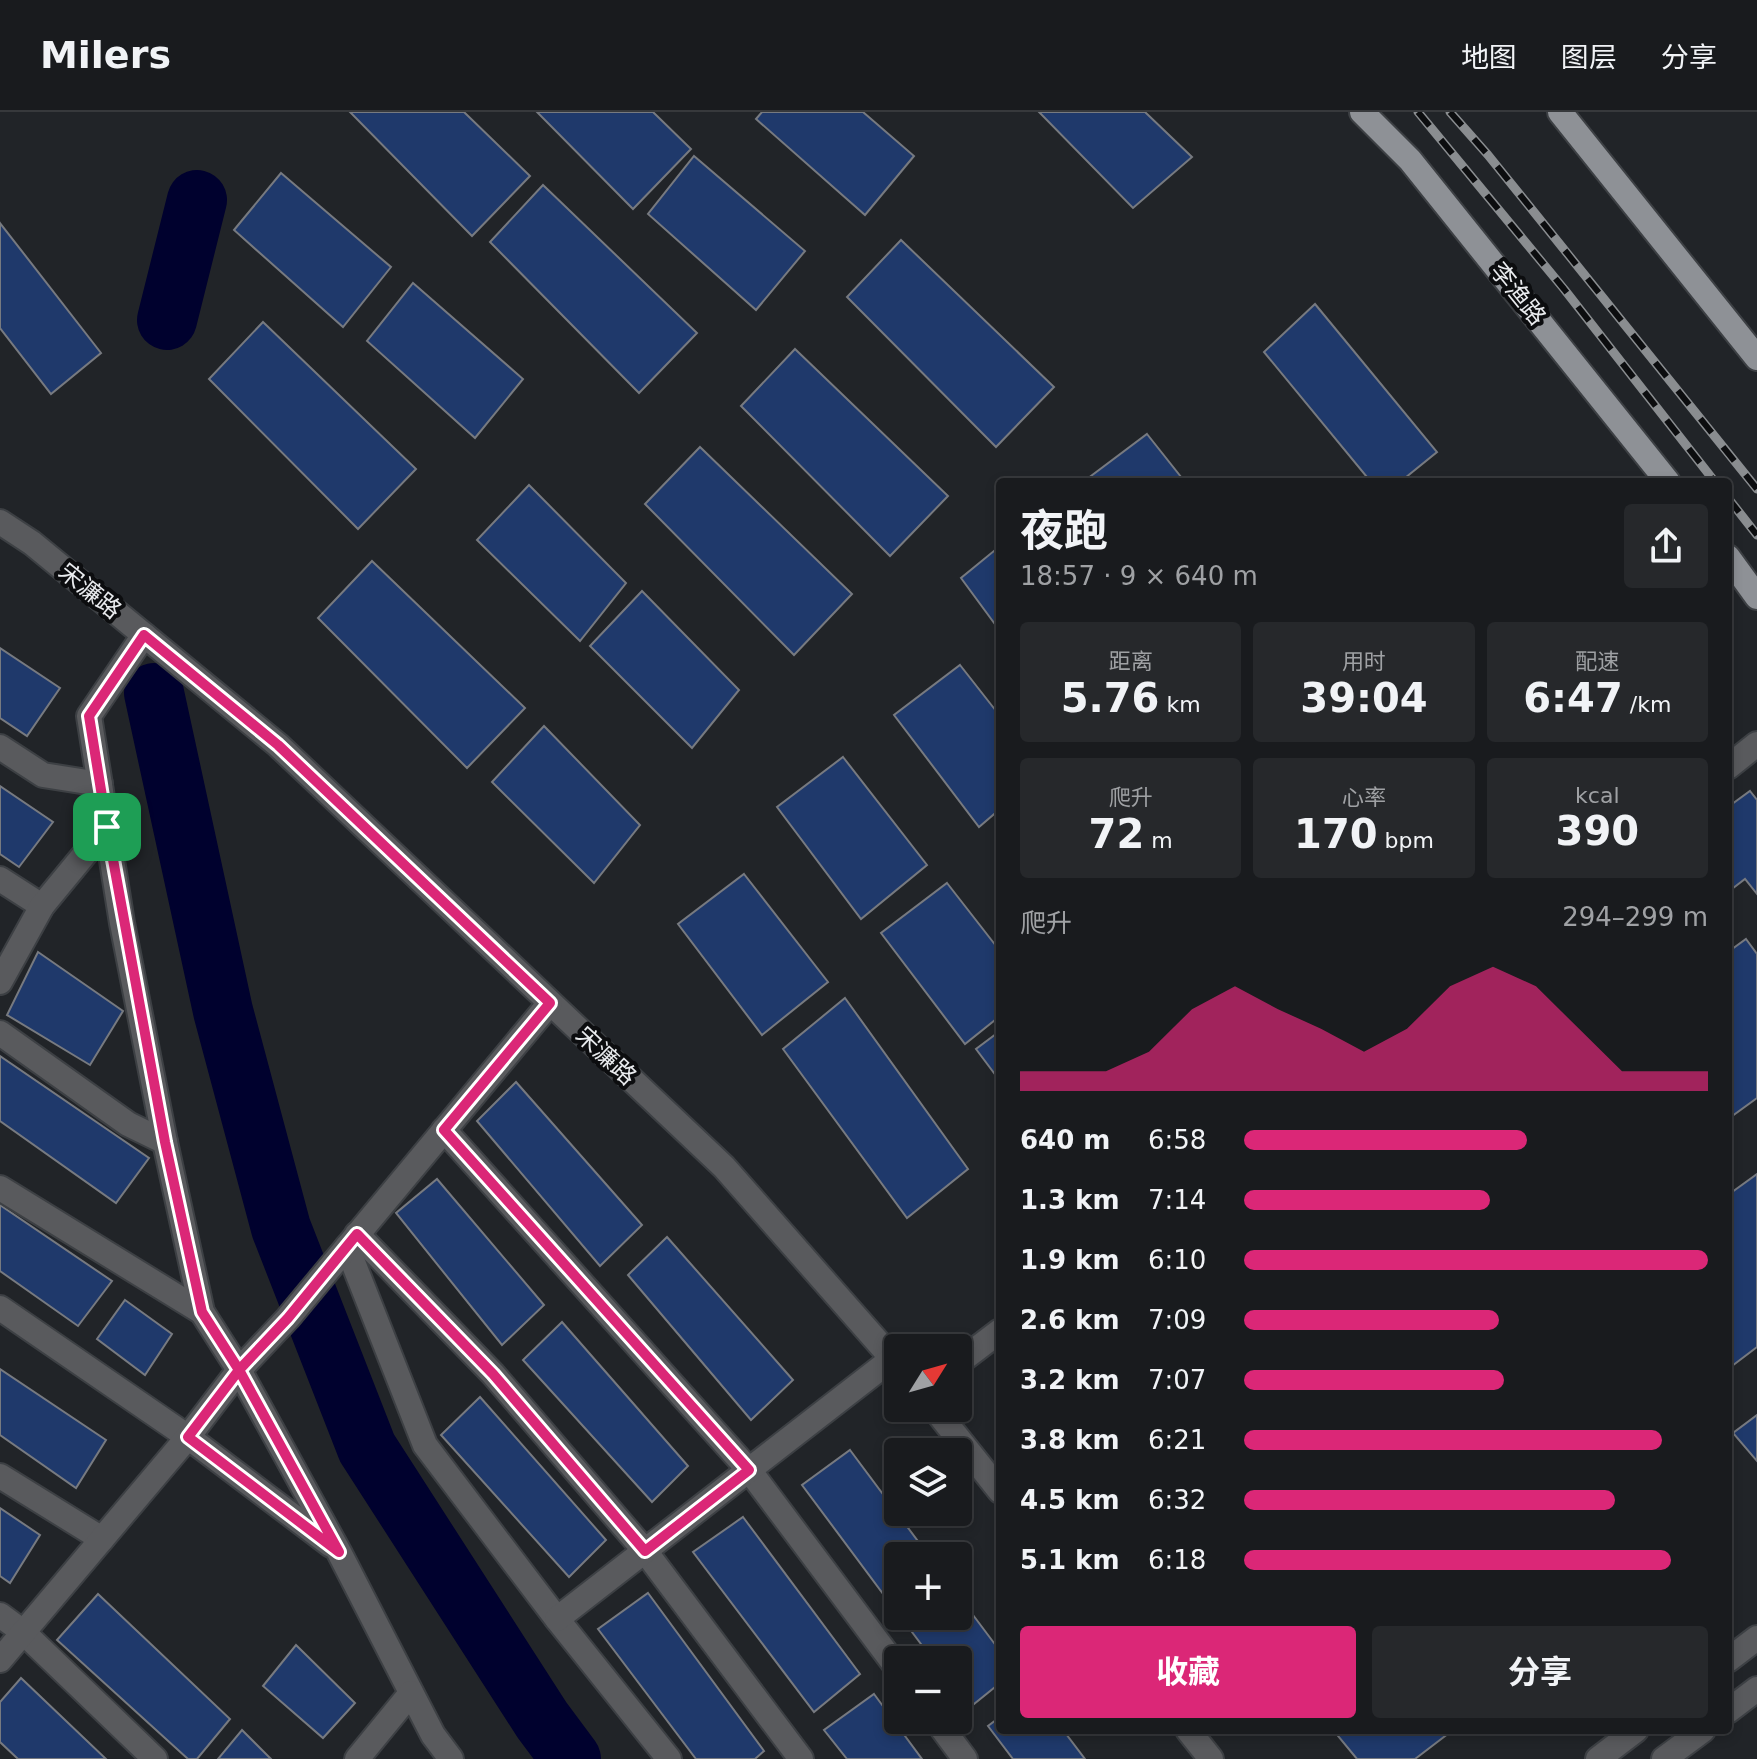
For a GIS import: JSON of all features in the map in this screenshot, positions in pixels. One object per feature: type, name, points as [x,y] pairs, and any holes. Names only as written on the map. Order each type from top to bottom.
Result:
[{"type":"main road","name":"李渔路","points":[[1362,112],[1410,160],[1665,478]]},
{"type":"main road","points":[[1560,112],[1757,358]]},
{"type":"main road","points":[[1732,563],[1757,597]]},
{"type":"street","name":"宋濂路","points":[[0,522],[32,543],[278,745],[724,1167],[884,1349]]},
{"type":"street","points":[[144,635],[89,716],[165,1142],[202,1312],[239,1370],[339,1552],[433,1735],[451,1759]]},
{"type":"street","points":[[1732,764],[1757,744]]},
{"type":"street","points":[[0,747],[43,775],[100,784]]},
{"type":"street","points":[[0,982],[42,906],[107,827]]},
{"type":"street","points":[[0,879],[42,906]]},
{"type":"street","points":[[0,1660],[188,1437],[239,1370],[288,1318],[550,1003]]},
{"type":"street","points":[[0,1033],[128,1124],[165,1142]]},
{"type":"street","points":[[444,1130],[749,1470],[884,1650]]},
{"type":"street","points":[[0,1188],[202,1312]]},
{"type":"street","points":[[352,1241],[493,1374],[645,1551],[801,1759]]},
{"type":"street","points":[[352,1241],[425,1445],[557,1619],[669,1759]]},
{"type":"street","points":[[0,1308],[188,1437],[339,1552]]},
{"type":"street","points":[[972,1352],[996,1334]]},
{"type":"street","points":[[557,1619],[884,1370]]},
{"type":"street","points":[[945,1422],[996,1486]]},
{"type":"street","points":[[0,1476],[102,1539]]},
{"type":"street","points":[[0,1615],[23,1632],[155,1759]]},
{"type":"street","points":[[1732,1657],[1757,1638]]},
{"type":"street","points":[[1732,1708],[1757,1689]]},
{"type":"street","points":[[357,1759],[411,1693]]},
{"type":"street","points":[[946,1734],[965,1759]]},
{"type":"street","points":[[1191,1734],[1211,1759]]},
{"type":"street","points":[[1598,1759],[1631,1734]]},
{"type":"street","points":[[1664,1759],[1698,1734]]},
{"type":"building","points":[[350,112],[464,112],[530,176],[472,236]]},
{"type":"building","points":[[537,112],[653,112],[691,149],[633,209]]},
{"type":"building","points":[[762,112],[863,112],[914,156],[865,215],[756,119]]},
{"type":"building","points":[[1039,112],[1145,112],[1192,157],[1133,208]]},
{"type":"building","points":[[694,156],[805,251],[756,310],[648,214]]},
{"type":"building","points":[[281,173],[391,267],[343,327],[234,230]]},
{"type":"building","points":[[543,185],[697,333],[639,393],[490,242]]},
{"type":"building","points":[[0,223],[101,353],[51,394],[0,328]]},
{"type":"building","points":[[901,240],[1054,387],[996,447],[847,297]]},
{"type":"building","points":[[413,283],[523,379],[475,438],[367,341]]},
{"type":"building","points":[[1315,304],[1437,452],[1405,478],[1368,478],[1264,352]]},
{"type":"building","points":[[263,322],[416,469],[358,529],[209,379]]},
{"type":"building","points":[[795,349],[948,496],[890,556],[741,406]]},
{"type":"building","points":[[1147,434],[1182,478],[1088,478]]},
{"type":"building","points":[[700,447],[852,594],[794,655],[645,504]]},
{"type":"building","points":[[529,485],[626,583],[580,641],[477,540]]},
{"type":"building","points":[[996,549],[996,626],[961,578]]},
{"type":"building","points":[[372,561],[525,708],[467,768],[318,618]]},
{"type":"building","points":[[642,591],[739,690],[692,748],[590,646]]},
{"type":"building","points":[[0,648],[60,688],[27,736],[0,718]]},
{"type":"building","points":[[960,665],[996,711],[996,812],[979,827],[894,715]]},
{"type":"building","points":[[544,726],[640,825],[594,883],[492,782]]},
{"type":"building","points":[[843,757],[927,865],[861,919],[777,807]]},
{"type":"building","points":[[0,786],[53,822],[19,867],[0,854]]},
{"type":"building","points":[[1750,791],[1757,800],[1757,894],[1745,879],[1732,889],[1732,804]]},
{"type":"building","points":[[744,874],[828,982],[762,1035],[678,924]]},
{"type":"building","points":[[947,883],[996,946],[996,1019],[965,1044],[881,933]]},
{"type":"building","points":[[1746,939],[1757,954],[1757,1098],[1732,1116],[1732,949]]},
{"type":"building","points":[[38,952],[123,1011],[90,1065],[7,1015]]},
{"type":"building","points":[[845,998],[968,1169],[907,1218],[783,1049]]},
{"type":"building","points":[[996,1034],[996,1076],[976,1049]]},
{"type":"building","points":[[0,1056],[149,1158],[116,1203],[0,1121]]},
{"type":"building","points":[[516,1082],[642,1225],[600,1266],[477,1121]]},
{"type":"building","points":[[1757,1174],[1757,1347],[1732,1366],[1732,1192]]},
{"type":"building","points":[[437,1179],[544,1305],[502,1345],[396,1213]]},
{"type":"building","points":[[0,1205],[112,1281],[78,1326],[0,1271]]},
{"type":"building","points":[[667,1237],[793,1380],[751,1420],[628,1275]]},
{"type":"building","points":[[125,1300],[172,1334],[145,1375],[97,1339]]},
{"type":"building","points":[[562,1322],[688,1466],[652,1502],[523,1360]]},
{"type":"building","points":[[0,1369],[106,1440],[76,1488],[0,1435]]},
{"type":"building","points":[[480,1397],[606,1540],[569,1577],[441,1435]]},
{"type":"building","points":[[1757,1415],[1757,1461],[1733,1433]]},
{"type":"building","points":[[850,1450],[884,1496],[884,1526],[907,1526],[919,1542],[884,1542],[884,1595],[802,1485]]},
{"type":"building","points":[[0,1508],[40,1535],[10,1583],[0,1576]]},
{"type":"building","points":[[743,1517],[860,1674],[814,1712],[693,1552]]},
{"type":"building","points":[[648,1593],[764,1751],[755,1759],[696,1759],[598,1629]]},
{"type":"building","points":[[98,1594],[230,1719],[197,1759],[188,1759],[57,1640]]},
{"type":"building","points":[[972,1614],[996,1646],[996,1686],[972,1706],[972,1646],[922,1646],[910,1630],[972,1630]]},
{"type":"building","points":[[296,1645],[355,1703],[323,1738],[263,1686]]},
{"type":"building","points":[[21,1678],[106,1759],[18,1759],[0,1742],[0,1702]]},
{"type":"building","points":[[874,1694],[884,1708],[884,1734],[904,1734],[922,1759],[847,1759],[824,1730]]},
{"type":"building","points":[[996,1720],[996,1734],[1066,1734],[1085,1759],[1013,1759],[988,1726]]},
{"type":"building","points":[[242,1730],[271,1759],[218,1759]]},
{"type":"building","points":[[1448,1734],[1415,1759],[1357,1759],[1338,1736]]},
{"type":"waterway","points":[[167,320],[197,200]]},
{"type":"waterway","points":[[154,693],[223,1011],[281,1228],[367,1448],[542,1720],[571,1759]]},
{"type":"railway","points":[[1418,112],[1564,289],[1712,478]]},
{"type":"railway","points":[[1450,112],[1757,489]]},
{"type":"railway","points":[[1732,503],[1757,535]]},
{"type":"route","points":[[107,827],[89,716],[144,635],[278,745],[550,1003],[444,1130],[749,1470],[645,1551],[493,1374],[357,1234],[288,1318],[239,1370],[188,1437],[339,1552],[239,1370],[202,1312],[122,923],[107,827]]}]
